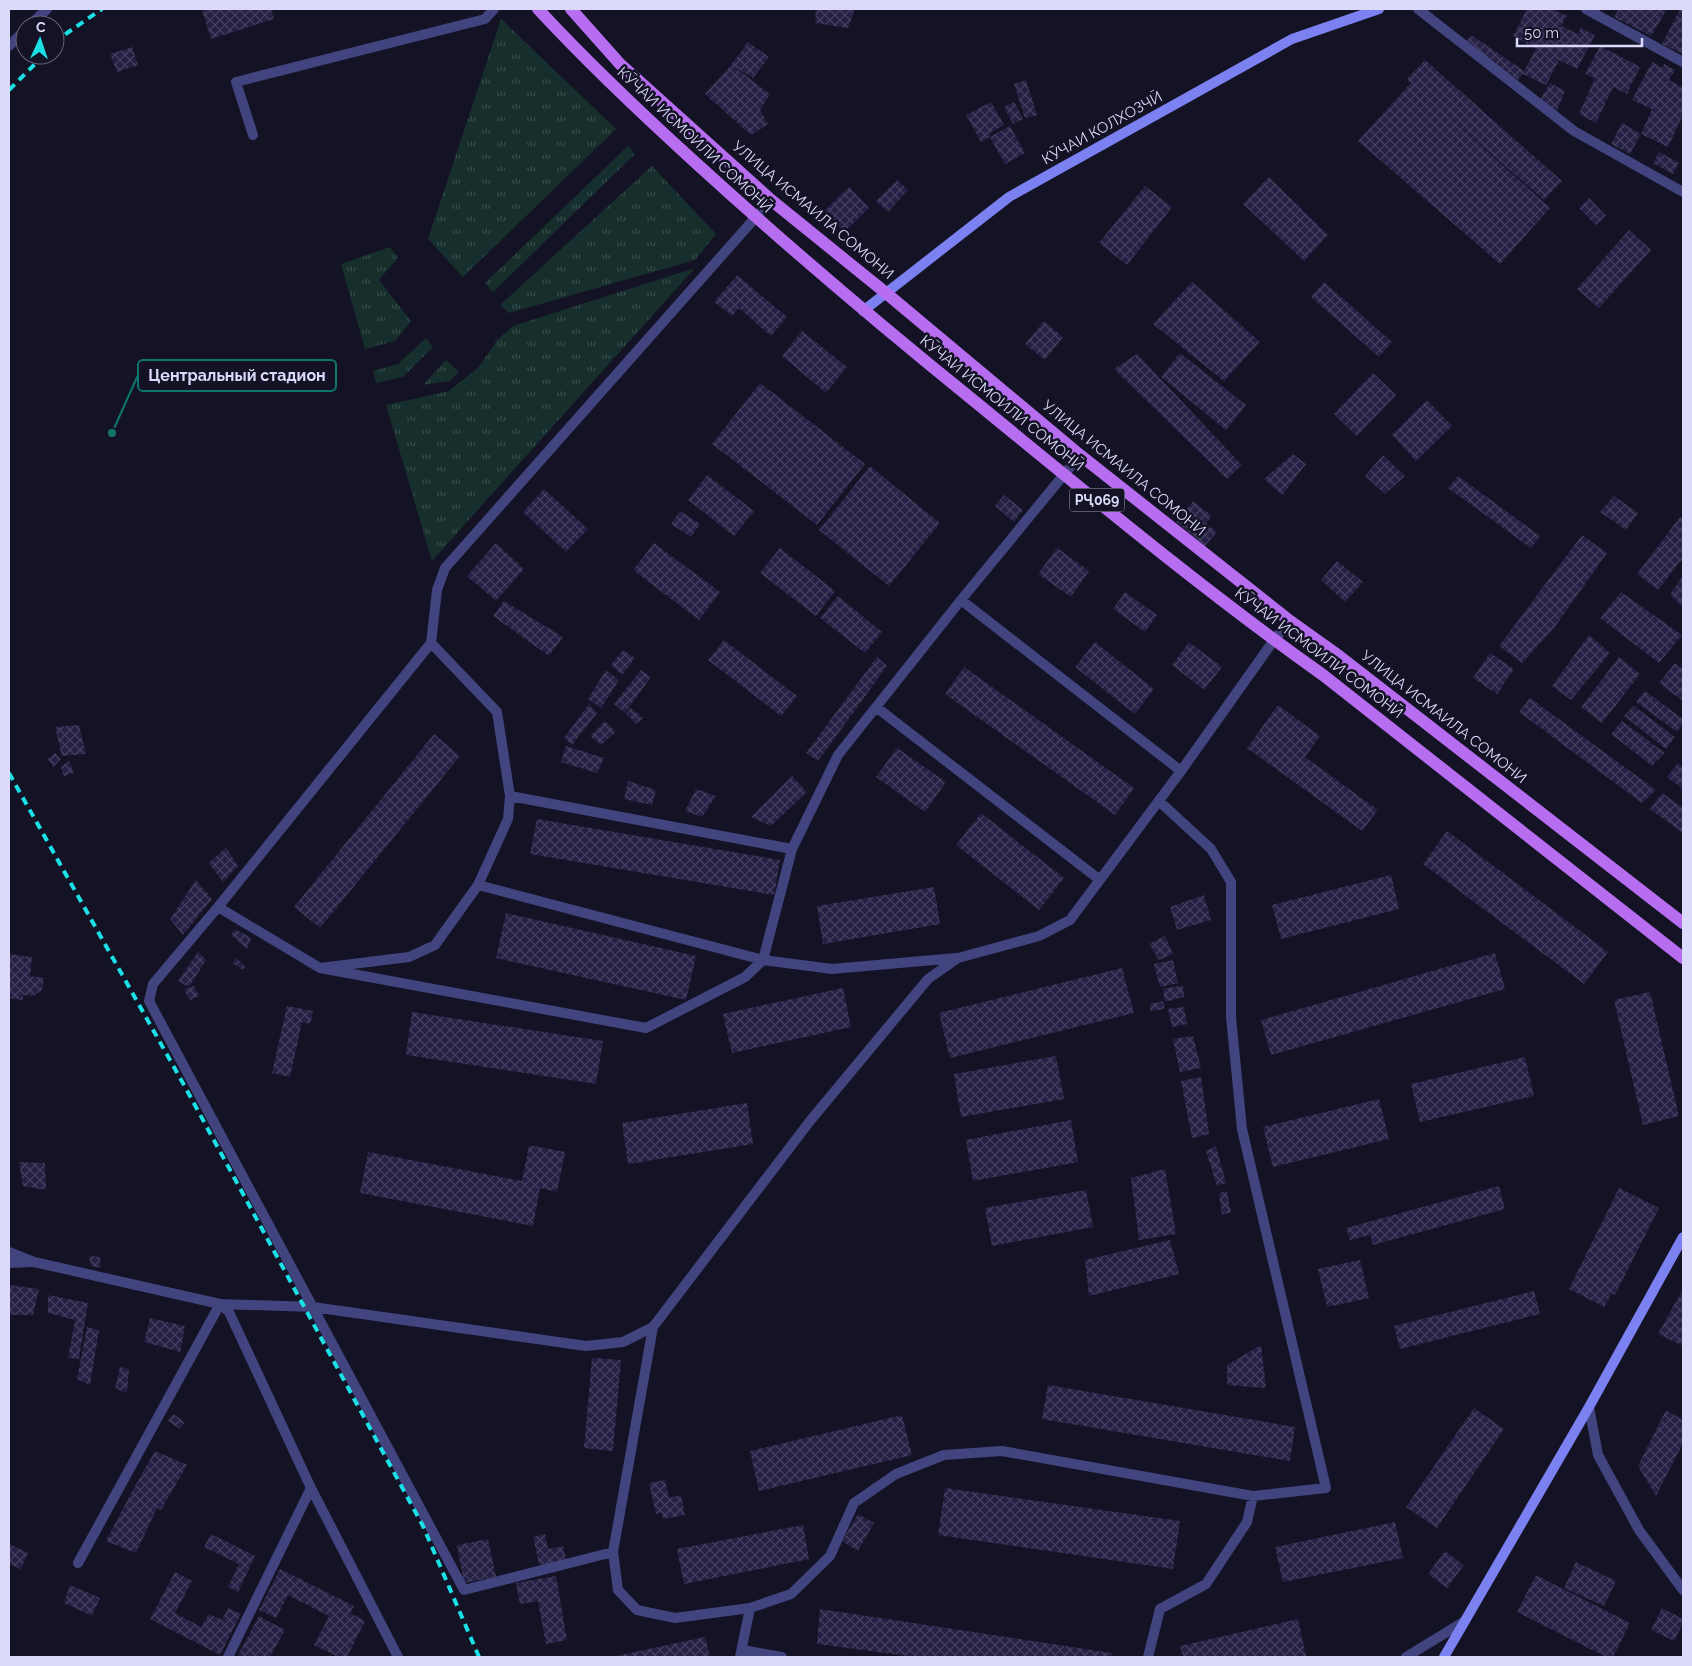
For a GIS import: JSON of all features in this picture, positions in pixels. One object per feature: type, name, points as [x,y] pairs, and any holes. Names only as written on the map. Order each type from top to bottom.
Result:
[{"type":"main road","name":"КӮЧАИ ИСМОИЛИ СОМОНӢ","points":[[538,9],[625,98],[756,218],[862,311],[1063,474],[1683,958]]},
{"type":"main road","name":"УЛИЦА ИСМАИЛА СОМОНИ","points":[[571,9],[620,64],[771,200],[1080,455],[1290,621],[1339,656],[1683,923]]},
{"type":"main road","name":"КӮЧАИ КОЛХОЗЧӢ","points":[[862,311],[1009,197],[1292,39],[1378,9]]},
{"type":"main road","points":[[1444,1657],[1589,1407],[1683,1237]]},
{"type":"street","points":[[253,135],[236,82],[485,18],[494,9]]},
{"type":"street","points":[[1418,9],[1574,131],[1683,192]]},
{"type":"street","points":[[1586,9],[1683,62]]},
{"type":"street","points":[[613,1552],[464,1590],[149,1001],[153,984],[218,908],[431,643],[437,590],[446,568],[771,200]]},
{"type":"street","points":[[218,908],[320,968],[646,1028],[744,978],[763,960],[792,849],[838,755],[961,600],[1080,455]]},
{"type":"street","points":[[961,600],[1181,771]]},
{"type":"street","points":[[478,884],[763,960],[832,970],[958,958],[1039,936],[1070,920],[1181,771],[1274,640],[1290,621]]},
{"type":"street","points":[[320,968],[409,957],[435,945],[478,884],[508,819],[510,796],[497,712],[431,643]]},
{"type":"street","points":[[876,707],[1100,880]]},
{"type":"street","points":[[510,796],[792,849]]},
{"type":"street","points":[[653,1327],[613,1552],[618,1590],[637,1610],[675,1618],[750,1608],[791,1594],[830,1556],[854,1503],[896,1474],[944,1455],[1002,1451],[1253,1496],[1326,1488],[1242,1129],[1231,1017],[1231,882],[1211,849],[1159,801]]},
{"type":"street","points":[[9,1252],[34,1262],[220,1304],[313,1307],[586,1346],[623,1342],[653,1327],[816,1113],[928,979],[958,958]]},
{"type":"street","points":[[9,1263],[34,1262]]},
{"type":"street","points":[[220,1304],[229,1312],[311,1488],[398,1657]]},
{"type":"street","points":[[78,1563],[220,1304]]},
{"type":"street","points":[[1589,1407],[1598,1455],[1639,1530],[1683,1590]]},
{"type":"street","points":[[228,1657],[311,1488]]},
{"type":"street","points":[[1148,1657],[1160,1609],[1206,1584],[1247,1522],[1253,1496]]},
{"type":"street","points":[[750,1608],[741,1653],[782,1657]]},
{"type":"street","points":[[1406,1657],[1465,1621]]},
{"type":"green space","points":[[501,19],[616,129],[463,277],[428,239]]},
{"type":"green space","points":[[628,146],[635,154],[493,292],[485,283]]},
{"type":"green space","points":[[652,166],[716,234],[695,260],[509,313],[500,305]]},
{"type":"green space","points":[[390,247],[398,258],[379,280],[411,321],[395,341],[365,349],[341,264]]},
{"type":"green space","points":[[695,268],[432,561],[386,405],[449,391],[479,367],[497,340],[513,326]]},
{"type":"green space","points":[[426,338],[433,347],[403,377],[376,383],[373,371],[398,364]]},
{"type":"green space","points":[[446,360],[459,372],[450,381],[423,385]]},
{"type":"building","points":[[271,9],[274,19],[211,39],[202,10]]},
{"type":"building","points":[[816,9],[855,9],[848,28],[815,23]]},
{"type":"building","points":[[1527,9],[1553,9],[1567,16],[1561,26],[1578,34],[1581,28],[1595,35],[1577,69],[1559,60],[1546,85],[1523,74],[1516,82],[1464,44],[1471,35],[1524,71],[1536,49],[1513,36]]},
{"type":"building","points":[[1619,9],[1667,9],[1651,36],[1614,17]]},
{"type":"building","points":[[1680,9],[1683,9],[1683,54],[1662,44]]},
{"type":"building","points":[[748,42],[769,57],[753,78],[733,66],[770,94],[760,110],[768,124],[751,135],[705,94],[731,65]]},
{"type":"building","points":[[1600,46],[1640,67],[1627,94],[1613,87],[1596,123],[1579,114],[1595,78],[1585,74]]},
{"type":"building","points":[[132,47],[138,65],[117,72],[110,54]]},
{"type":"building","points":[[1425,60],[1562,181],[1544,200],[1444,112],[1550,208],[1500,264],[1358,141],[1411,83],[1407,79]]},
{"type":"building","points":[[1652,62],[1663,68],[1664,64],[1675,70],[1669,80],[1683,88],[1683,115],[1668,147],[1641,134],[1652,109],[1632,100]]},
{"type":"building","points":[[1026,80],[1037,115],[1025,118],[1014,84]]},
{"type":"building","points":[[1550,83],[1565,91],[1556,113],[1538,103]]},
{"type":"building","points":[[991,102],[1004,125],[990,133],[990,137],[981,142],[966,115]]},
{"type":"building","points":[[1014,102],[1023,119],[1013,124],[1004,107]]},
{"type":"building","points":[[1622,123],[1641,134],[1630,154],[1611,144]]},
{"type":"building","points":[[1010,126],[1025,153],[1005,164],[990,137]]},
{"type":"building","points":[[1659,152],[1679,163],[1673,174],[1653,163]]},
{"type":"building","points":[[1269,177],[1328,235],[1304,261],[1243,204]]},
{"type":"building","points":[[897,180],[908,190],[888,212],[876,201]]},
{"type":"building","points":[[1145,186],[1172,207],[1127,265],[1099,243]]},
{"type":"building","points":[[849,187],[869,208],[844,232],[824,211]]},
{"type":"building","points":[[1589,198],[1606,216],[1596,225],[1579,208]]},
{"type":"building","points":[[1629,230],[1651,250],[1599,308],[1577,289]]},
{"type":"building","points":[[737,275],[787,317],[771,336],[739,308],[732,316],[714,302]]},
{"type":"building","points":[[1192,282],[1260,342],[1224,381],[1153,324]]},
{"type":"building","points":[[1324,282],[1392,342],[1379,357],[1311,297]]},
{"type":"building","points":[[1044,321],[1063,337],[1045,360],[1025,344]]},
{"type":"building","points":[[802,331],[847,367],[826,393],[782,356]]},
{"type":"building","points":[[1180,353],[1246,405],[1226,430],[1161,377]]},
{"type":"building","points":[[1137,354],[1242,465],[1227,479],[1114,369]]},
{"type":"building","points":[[1373,373],[1396,395],[1357,436],[1334,414]]},
{"type":"building","points":[[760,383],[865,464],[817,525],[712,444]]},
{"type":"building","points":[[1427,400],[1452,426],[1416,461],[1392,435]]},
{"type":"building","points":[[1293,454],[1306,464],[1282,495],[1264,479]]},
{"type":"building","points":[[1383,455],[1405,476],[1385,494],[1365,476]]},
{"type":"building","points":[[870,466],[940,523],[889,586],[819,530]]},
{"type":"building","points":[[707,475],[754,511],[734,536],[688,500]]},
{"type":"building","points":[[1458,476],[1540,536],[1531,548],[1448,488]]},
{"type":"building","points":[[544,489],[588,529],[566,552],[523,512]]},
{"type":"building","points":[[1004,495],[1023,510],[1014,522],[995,506]]},
{"type":"building","points":[[1614,496],[1638,513],[1626,530],[1600,512]]},
{"type":"building","points":[[1193,501],[1212,516],[1206,523],[1217,532],[1205,546],[1176,522]]},
{"type":"building","points":[[680,511],[700,524],[691,537],[671,524]]},
{"type":"building","points":[[1680,517],[1683,519],[1683,558],[1658,590],[1637,574]]},
{"type":"building","points":[[1582,535],[1607,553],[1554,628],[1522,663],[1499,646]]},
{"type":"building","points":[[496,543],[524,569],[496,601],[467,576]]},
{"type":"building","points":[[654,543],[720,592],[699,620],[633,570]]},
{"type":"building","points":[[780,548],[835,591],[816,616],[760,573]]},
{"type":"building","points":[[1057,548],[1089,571],[1071,597],[1038,574]]},
{"type":"building","points":[[1337,561],[1363,582],[1345,602],[1321,580]]},
{"type":"building","points":[[1683,576],[1683,608],[1670,594]]},
{"type":"building","points":[[1125,592],[1157,615],[1145,632],[1113,609]]},
{"type":"building","points":[[1621,592],[1682,635],[1659,663],[1600,618]]},
{"type":"building","points":[[838,596],[882,632],[865,653],[820,618]]},
{"type":"building","points":[[504,601],[563,637],[549,656],[493,616]]},
{"type":"building","points":[[1589,635],[1610,653],[1571,700],[1552,686]]},
{"type":"building","points":[[724,640],[797,696],[781,716],[708,660]]},
{"type":"building","points":[[1095,642],[1154,689],[1135,714],[1075,667]]},
{"type":"building","points":[[1189,642],[1222,667],[1204,690],[1172,665]]},
{"type":"building","points":[[623,650],[635,658],[622,675],[611,665]]},
{"type":"building","points":[[1490,653],[1514,669],[1497,694],[1473,678]]},
{"type":"building","points":[[877,657],[887,666],[818,761],[806,753]]},
{"type":"building","points":[[1619,657],[1640,674],[1602,723],[1581,707]]},
{"type":"building","points":[[1675,663],[1683,669],[1683,701],[1659,683]]},
{"type":"building","points":[[964,667],[1134,788],[1115,815],[945,694]]},
{"type":"building","points":[[606,670],[619,680],[601,708],[588,699]]},
{"type":"building","points":[[641,670],[651,677],[625,713],[614,704]]},
{"type":"building","points":[[1645,691],[1683,719],[1683,723],[1677,732],[1636,702]]},
{"type":"building","points":[[1530,698],[1656,790],[1642,803],[1519,712]]},
{"type":"building","points":[[589,704],[597,713],[572,745],[564,738]]},
{"type":"building","points":[[1278,705],[1320,736],[1305,757],[1378,810],[1362,831],[1247,748]]},
{"type":"building","points":[[1634,706],[1675,737],[1666,749],[1624,716]]},
{"type":"building","points":[[631,708],[643,718],[636,724],[626,714]]},
{"type":"building","points":[[605,721],[616,732],[601,745],[590,736]]},
{"type":"building","points":[[1622,721],[1665,753],[1652,766],[1611,734]]},
{"type":"building","points":[[79,725],[86,754],[62,756],[55,727]]},
{"type":"building","points":[[434,734],[460,756],[320,928],[294,907]]},
{"type":"building","points":[[566,746],[604,758],[597,773],[561,762]]},
{"type":"building","points":[[897,748],[946,782],[925,812],[876,777]]},
{"type":"building","points":[[55,753],[61,759],[53,767],[48,759]]},
{"type":"building","points":[[69,761],[74,773],[64,776],[61,767]]},
{"type":"building","points":[[1678,763],[1683,768],[1683,789],[1667,777]]},
{"type":"building","points":[[792,776],[807,792],[771,826],[751,817]]},
{"type":"building","points":[[628,781],[656,790],[652,805],[624,799]]},
{"type":"building","points":[[696,789],[716,796],[702,817],[685,811]]},
{"type":"building","points":[[1662,793],[1683,808],[1683,833],[1650,809]]},
{"type":"building","points":[[981,813],[1064,878],[1039,910],[956,845]]},
{"type":"building","points":[[537,819],[780,860],[774,895],[530,854]]},
{"type":"building","points":[[1447,831],[1608,952],[1584,984],[1423,864]]},
{"type":"building","points":[[226,847],[238,866],[223,882],[209,863]]},
{"type":"building","points":[[1391,875],[1399,909],[1281,939],[1272,905]]},
{"type":"building","points":[[196,880],[212,899],[183,935],[170,919]]},
{"type":"building","points":[[934,887],[940,924],[823,944],[817,906]]},
{"type":"building","points":[[1204,895],[1211,920],[1177,930],[1170,907]]},
{"type":"building","points":[[506,913],[696,956],[686,1000],[496,958]]},
{"type":"building","points":[[235,929],[251,938],[247,949],[231,935]]},
{"type":"building","points":[[1165,936],[1173,954],[1159,960],[1149,944]]},
{"type":"building","points":[[198,952],[206,960],[189,987],[178,981]]},
{"type":"building","points":[[1495,953],[1505,989],[1271,1055],[1261,1020]]},
{"type":"building","points":[[9,954],[32,957],[30,976],[44,978],[42,990],[33,996],[23,995],[23,1000],[9,998]]},
{"type":"building","points":[[236,958],[246,967],[243,970],[233,963]]},
{"type":"building","points":[[1173,960],[1178,983],[1160,987],[1154,964]]},
{"type":"building","points":[[1122,968],[1134,1013],[950,1058],[939,1013]]},
{"type":"building","points":[[1183,985],[1184,997],[1165,1002],[1163,989]]},
{"type":"building","points":[[194,986],[199,996],[190,1000],[184,990]]},
{"type":"building","points":[[843,988],[851,1027],[732,1053],[723,1014]]},
{"type":"building","points":[[1650,992],[1679,1116],[1643,1125],[1614,1000]]},
{"type":"building","points":[[1163,1001],[1165,1009],[1150,1011],[1150,1004]]},
{"type":"building","points":[[287,1006],[313,1011],[310,1024],[302,1022],[290,1077],[272,1073]]},
{"type":"building","points":[[1184,1007],[1187,1024],[1172,1027],[1168,1009]]},
{"type":"building","points":[[412,1012],[603,1041],[596,1084],[406,1055]]},
{"type":"building","points":[[1193,1036],[1201,1068],[1180,1072],[1173,1039]]},
{"type":"building","points":[[1056,1056],[1064,1099],[961,1117],[954,1074]]},
{"type":"building","points":[[1525,1057],[1534,1096],[1420,1122],[1411,1084]]},
{"type":"building","points":[[1201,1077],[1209,1134],[1192,1138],[1181,1081]]},
{"type":"building","points":[[1379,1099],[1389,1139],[1273,1167],[1263,1127]]},
{"type":"building","points":[[747,1103],[753,1144],[628,1164],[622,1123]]},
{"type":"building","points":[[1071,1120],[1078,1162],[973,1181],[966,1140]]},
{"type":"building","points":[[529,1145],[565,1152],[557,1192],[540,1188],[533,1226],[360,1193],[368,1152],[522,1181]]},
{"type":"building","points":[[1216,1146],[1226,1183],[1217,1186],[1206,1151]]},
{"type":"building","points":[[19,1162],[45,1163],[46,1190],[23,1186]]},
{"type":"building","points":[[1165,1169],[1176,1234],[1139,1240],[1131,1178]]},
{"type":"building","points":[[1499,1186],[1505,1209],[1373,1245],[1370,1235],[1350,1240],[1346,1228]]},
{"type":"building","points":[[1619,1188],[1659,1208],[1615,1295],[1612,1293],[1604,1307],[1569,1289]]},
{"type":"building","points":[[1086,1190],[1093,1227],[992,1246],[985,1208]]},
{"type":"building","points":[[1227,1191],[1231,1213],[1222,1214],[1219,1193]]},
{"type":"building","points":[[1170,1240],[1179,1274],[1089,1296],[1085,1260]]},
{"type":"building","points":[[89,1256],[100,1257],[101,1268],[91,1266]]},
{"type":"building","points":[[1360,1260],[1369,1298],[1327,1307],[1318,1269]]},
{"type":"building","points":[[9,1285],[39,1289],[33,1315],[9,1315]]},
{"type":"building","points":[[1683,1289],[1683,1346],[1658,1334]]},
{"type":"building","points":[[1534,1291],[1540,1314],[1400,1349],[1394,1326]]},
{"type":"building","points":[[48,1295],[88,1303],[79,1359],[68,1358],[75,1320],[48,1313]]},
{"type":"building","points":[[150,1318],[185,1326],[180,1352],[144,1342]]},
{"type":"building","points":[[87,1327],[99,1330],[90,1385],[77,1379]]},
{"type":"building","points":[[1261,1345],[1266,1388],[1227,1385],[1227,1365]]},
{"type":"building","points":[[592,1358],[621,1360],[613,1451],[584,1448]]},
{"type":"building","points":[[120,1367],[129,1369],[127,1393],[115,1388]]},
{"type":"building","points":[[1048,1385],[1295,1427],[1290,1461],[1042,1419]]},
{"type":"building","points":[[1474,1408],[1504,1429],[1437,1528],[1406,1507]]},
{"type":"building","points":[[1666,1410],[1683,1420],[1683,1443],[1656,1496],[1638,1466]]},
{"type":"building","points":[[173,1414],[185,1422],[180,1429],[168,1421]]},
{"type":"building","points":[[902,1415],[912,1455],[759,1491],[750,1451]]},
{"type":"building","points":[[155,1451],[187,1465],[161,1510],[157,1508],[136,1553],[106,1541]]},
{"type":"building","points":[[665,1480],[669,1498],[681,1495],[685,1515],[663,1519],[662,1513],[656,1514],[649,1483]]},
{"type":"building","points":[[945,1488],[1180,1521],[1173,1569],[938,1535]]},
{"type":"building","points":[[858,1514],[874,1523],[858,1551],[842,1541]]},
{"type":"building","points":[[1395,1522],[1403,1558],[1283,1582],[1275,1547]]},
{"type":"building","points":[[803,1525],[809,1559],[684,1584],[677,1549]]},
{"type":"building","points":[[211,1534],[255,1556],[238,1592],[228,1587],[239,1564],[204,1547]]},
{"type":"building","points":[[545,1534],[548,1549],[563,1546],[567,1562],[540,1568],[533,1537]]},
{"type":"building","points":[[488,1539],[496,1577],[464,1583],[457,1545]]},
{"type":"building","points":[[9,1544],[28,1553],[21,1569],[9,1564]]},
{"type":"building","points":[[1445,1551],[1464,1565],[1447,1588],[1428,1574]]},
{"type":"building","points":[[1576,1562],[1616,1581],[1604,1606],[1564,1588]]},
{"type":"building","points":[[280,1569],[354,1606],[350,1613],[365,1621],[347,1657],[338,1657],[314,1645],[329,1616],[288,1595],[276,1618],[259,1610]]},
{"type":"building","points":[[175,1572],[192,1581],[175,1613],[201,1627],[209,1614],[222,1620],[228,1608],[241,1614],[220,1655],[150,1619]]},
{"type":"building","points":[[1536,1575],[1630,1623],[1613,1657],[1606,1657],[1517,1612]]},
{"type":"building","points":[[556,1576],[567,1640],[546,1644],[538,1601],[520,1604],[516,1583]]},
{"type":"building","points":[[70,1585],[100,1598],[92,1616],[64,1603]]},
{"type":"building","points":[[1662,1608],[1683,1619],[1683,1623],[1674,1641],[1651,1630]]},
{"type":"building","points":[[820,1609],[1112,1653],[1111,1657],[916,1657],[817,1644]]},
{"type":"building","points":[[259,1616],[285,1630],[270,1657],[237,1657]]},
{"type":"building","points":[[1298,1619],[1306,1656],[1183,1657],[1180,1646]]},
{"type":"building","points":[[705,1637],[710,1657],[616,1657],[616,1656]]},
{"type":"railway","points":[[65,35],[102,9]]},
{"type":"railway","points":[[9,90],[34,65]]},
{"type":"railway","points":[[9,773],[184,1085],[423,1526],[479,1657]]},
{"type":"place","name":"Центральный стадион","points":[[112,433]]}]
